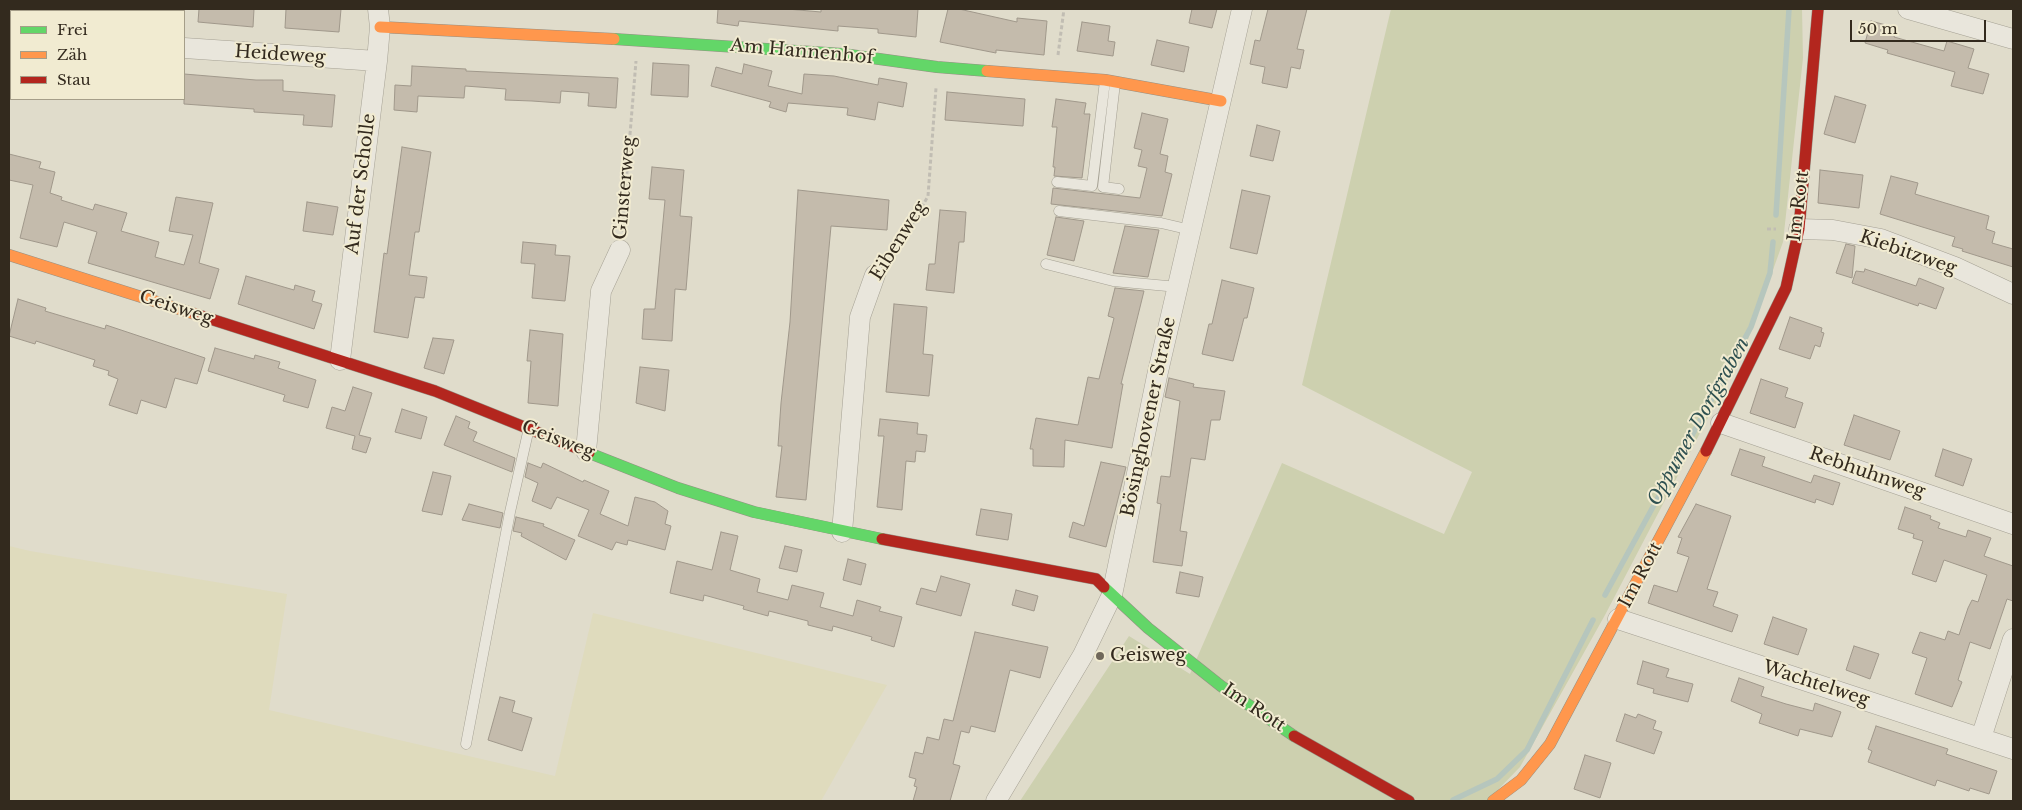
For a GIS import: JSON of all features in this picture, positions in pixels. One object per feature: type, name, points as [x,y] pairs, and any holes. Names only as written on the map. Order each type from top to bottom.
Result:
[{"type":"street","name":"Bösinghovener Straße","points":[[996,801],[1083,655],[1112,595],[1157,376],[1242,9]]},
{"type":"street","name":"Im Rott","points":[[1493,801],[1521,780],[1550,744],[1721,423],[1786,288],[1798,229],[1818,9]]},
{"type":"street","points":[[1908,9],[2013,38]]},
{"type":"street","name":"Am Hannenhof","points":[[379,18],[638,40],[728,44],[834,54],[938,67],[1110,81],[1221,101]]},
{"type":"street","name":"Auf der Scholle","points":[[340,360],[377,61],[379,18]]},
{"type":"street","name":"Heideweg","points":[[185,48],[377,61]]},
{"type":"street","name":"Kiebitzweg","points":[[1798,229],[1833,230],[1881,240],[1955,267],[2013,294]]},
{"type":"street","name":"Ginsterweg","points":[[586,450],[601,290],[620,250]]},
{"type":"street","name":"Geisweg","points":[[9,255],[435,391],[678,488],[754,512],[842,532],[1096,579],[1112,595]]},
{"type":"street","name":"Eibenweg","points":[[842,532],[860,317],[875,275]]},
{"type":"street","name":"Rebhuhnweg","points":[[1721,423],[2013,524]]},
{"type":"street","name":"Im Rott","points":[[1112,595],[1148,628],[1221,686],[1288,732],[1409,801]]},
{"type":"street","name":"Wachtelweg","points":[[1618,619],[2013,749]]},
{"type":"street","points":[[1981,738],[2013,639]]},
{"type":"lane","points":[[1058,182],[1092,186],[1110,81]]},
{"type":"lane","points":[[1110,81],[1103,187],[1119,188]]},
{"type":"lane","points":[[1059,211],[1161,224],[1191,230]]},
{"type":"lane","points":[[1046,264],[1113,281],[1178,287]]},
{"type":"lane","points":[[466,744],[510,512],[529,428]]},
{"type":"path","points":[[1055,76],[1064,9]]},
{"type":"path","name":"Ginsterweg","points":[[620,250],[638,40]]},
{"type":"path","name":"Eibenweg","points":[[875,275],[899,248],[928,196],[938,67]]},
{"type":"shaded area","points":[[9,546],[287,594],[269,710],[555,776],[593,613],[887,685],[821,801],[9,801]]},
{"type":"green space","points":[[1391,9],[1802,9],[1803,58],[1783,242],[1746,345],[1605,615],[1520,767],[1487,801],[1020,801],[1129,636],[1190,674],[1282,463],[1444,534],[1472,472],[1302,385]]},
{"type":"building","points":[[199,9],[254,9],[253,27],[198,22]]},
{"type":"building","points":[[286,9],[341,9],[339,32],[285,28]]},
{"type":"building","points":[[718,9],[787,9],[821,12],[821,9],[918,9],[916,37],[878,33],[878,29],[838,26],[838,31],[739,21],[738,26],[717,23]]},
{"type":"building","points":[[948,9],[959,9],[1017,22],[1017,18],[1047,21],[1044,55],[996,50],[996,53],[940,42]]},
{"type":"building","points":[[1192,9],[1217,9],[1212,28],[1189,23]]},
{"type":"building","points":[[1268,9],[1307,9],[1297,49],[1304,50],[1300,69],[1291,67],[1287,88],[1262,83],[1265,67],[1250,64],[1255,40],[1260,41]]},
{"type":"building","points":[[1871,21],[1897,28],[1894,37],[1944,51],[1947,41],[1974,49],[1968,68],[1989,74],[1983,94],[1951,86],[1955,72],[1887,53],[1888,50],[1865,43]]},
{"type":"building","points":[[1082,22],[1110,26],[1108,41],[1115,42],[1113,56],[1077,51]]},
{"type":"building","points":[[1157,40],[1189,47],[1184,72],[1151,65]]},
{"type":"building","points":[[653,63],[689,65],[688,97],[651,95]]},
{"type":"building","points":[[744,64],[772,71],[768,86],[802,94],[804,74],[834,76],[878,85],[879,78],[907,83],[903,107],[878,102],[875,120],[847,115],[848,108],[788,103],[786,112],[769,107],[771,102],[711,86],[716,67],[742,74]]},
{"type":"building","points":[[412,66],[466,69],[466,71],[618,78],[616,108],[588,106],[589,93],[561,91],[560,103],[505,100],[506,89],[465,86],[464,98],[418,96],[417,112],[394,110],[395,85],[411,86]]},
{"type":"building","points":[[185,74],[256,80],[283,80],[283,91],[335,95],[332,127],[303,125],[304,115],[254,112],[254,109],[184,104]]},
{"type":"building","points":[[947,92],[1025,99],[1023,126],[945,120]]},
{"type":"building","points":[[1835,96],[1866,105],[1855,143],[1824,134]]},
{"type":"building","points":[[1056,99],[1086,103],[1084,114],[1090,114],[1082,178],[1054,176],[1055,167],[1053,167],[1057,127],[1052,127]]},
{"type":"building","points":[[1142,113],[1168,119],[1160,154],[1168,156],[1165,172],[1172,174],[1162,216],[1051,204],[1053,188],[1140,198],[1147,168],[1138,166],[1142,150],[1134,148]]},
{"type":"building","points":[[1257,125],[1280,131],[1273,161],[1250,156]]},
{"type":"building","points":[[402,147],[431,152],[419,232],[415,232],[409,275],[427,277],[424,298],[415,297],[408,338],[374,332],[384,253],[387,254]]},
{"type":"building","points":[[9,154],[41,162],[39,168],[55,172],[50,193],[62,197],[61,200],[93,210],[95,204],[127,213],[121,231],[159,242],[155,257],[184,265],[193,235],[169,231],[176,197],[213,203],[199,263],[219,269],[210,299],[88,263],[97,232],[64,222],[57,247],[20,238],[33,185],[9,180]]},
{"type":"building","points":[[652,167],[684,170],[680,216],[692,217],[686,290],[675,289],[672,341],[642,339],[644,309],[655,309],[665,200],[649,199]]},
{"type":"building","points":[[1820,170],[1863,175],[1859,208],[1818,203]]},
{"type":"building","points":[[1891,176],[1918,183],[1915,194],[1989,216],[1986,229],[1995,232],[1992,243],[2013,249],[2013,267],[1952,246],[1955,237],[1880,214]]},
{"type":"building","points":[[798,190],[889,200],[887,230],[831,226],[806,500],[776,497],[782,446],[778,446],[790,322]]},
{"type":"building","points":[[1242,190],[1270,196],[1257,254],[1230,248]]},
{"type":"building","points":[[307,202],[338,207],[333,235],[303,231]]},
{"type":"building","points":[[940,210],[966,212],[964,242],[959,242],[954,293],[926,290],[929,264],[935,264]]},
{"type":"building","points":[[1056,217],[1084,221],[1074,261],[1047,255]]},
{"type":"building","points":[[1125,226],[1159,230],[1148,277],[1113,273]]},
{"type":"building","points":[[523,242],[556,245],[555,255],[570,256],[565,301],[532,298],[535,264],[521,263]]},
{"type":"building","points":[[1846,244],[1855,246],[1852,278],[1836,273]]},
{"type":"building","points":[[1865,269],[1916,286],[1919,278],[1944,288],[1936,309],[1919,303],[1918,306],[1852,283],[1856,271],[1864,272]]},
{"type":"building","points":[[246,276],[294,290],[295,285],[315,291],[312,301],[322,304],[314,329],[238,304]]},
{"type":"building","points":[[1222,280],[1254,288],[1247,318],[1244,318],[1233,361],[1202,354],[1209,324],[1212,324]]},
{"type":"building","points":[[1115,288],[1144,291],[1121,384],[1123,384],[1112,448],[1065,440],[1064,467],[1033,466],[1033,449],[1030,449],[1036,418],[1078,425],[1088,377],[1099,379],[1114,318],[1108,316]]},
{"type":"building","points":[[18,299],[46,308],[45,311],[105,329],[106,325],[205,358],[197,384],[175,378],[166,408],[141,400],[137,414],[109,405],[118,379],[108,375],[109,371],[93,366],[95,360],[36,341],[35,344],[9,336]]},
{"type":"building","points":[[894,304],[927,307],[923,354],[933,355],[929,396],[886,392]]},
{"type":"building","points":[[1790,317],[1822,328],[1821,332],[1824,333],[1820,347],[1815,345],[1810,359],[1779,349]]},
{"type":"building","points":[[530,330],[563,334],[558,406],[528,403],[531,361],[527,361]]},
{"type":"building","points":[[433,338],[454,340],[444,374],[424,368]]},
{"type":"building","points":[[215,348],[254,359],[255,355],[280,362],[278,368],[316,380],[308,408],[283,401],[285,395],[208,371]]},
{"type":"building","points":[[640,367],[669,370],[665,411],[636,403]]},
{"type":"building","points":[[1169,378],[1194,384],[1193,387],[1225,391],[1220,420],[1211,420],[1205,460],[1191,458],[1180,531],[1187,532],[1182,566],[1153,562],[1161,504],[1157,503],[1161,476],[1170,477],[1180,401],[1165,397]]},
{"type":"building","points":[[1761,379],[1788,388],[1785,397],[1803,403],[1795,428],[1750,413]]},
{"type":"building","points":[[353,387],[372,393],[359,435],[371,438],[366,453],[352,449],[355,436],[326,428],[332,407],[345,411]]},
{"type":"building","points":[[402,409],[427,417],[421,439],[395,432]]},
{"type":"building","points":[[1854,415],[1900,431],[1890,460],[1844,445]]},
{"type":"building","points":[[456,416],[470,422],[468,428],[477,432],[473,441],[515,458],[512,472],[444,445]]},
{"type":"building","points":[[880,419],[918,423],[917,434],[927,435],[925,452],[916,451],[915,462],[906,461],[902,510],[877,507],[884,436],[878,436]]},
{"type":"building","points":[[1740,449],[1765,457],[1762,466],[1811,483],[1814,475],[1840,483],[1833,505],[1816,499],[1815,503],[1731,475]]},
{"type":"building","points":[[1943,449],[1972,459],[1963,486],[1935,476]]},
{"type":"building","points":[[1101,462],[1126,467],[1106,547],[1069,537],[1073,522],[1084,526]]},
{"type":"building","points":[[528,463],[541,468],[543,463],[583,482],[584,480],[609,491],[600,514],[628,526],[635,497],[655,502],[668,511],[665,524],[671,526],[665,550],[628,540],[627,545],[616,542],[612,550],[578,536],[589,510],[557,497],[551,509],[532,501],[538,483],[525,477]]},
{"type":"building","points":[[433,472],[451,476],[442,515],[422,511]]},
{"type":"building","points":[[469,504],[503,513],[500,528],[462,520]]},
{"type":"building","points":[[1696,504],[1731,516],[1707,589],[1718,592],[1713,606],[1738,615],[1732,632],[1648,603],[1654,585],[1677,592],[1689,557],[1677,553],[1682,538],[1678,537]]},
{"type":"building","points":[[1905,507],[1931,516],[1930,519],[1940,523],[1938,528],[1966,537],[1968,530],[1991,538],[1984,556],[2013,566],[2013,601],[2007,599],[1990,649],[1970,642],[1958,680],[1962,682],[1952,707],[1915,694],[1927,658],[1912,653],[1920,632],[1945,640],[1948,631],[1959,635],[1972,600],[1978,602],[1987,575],[1944,560],[1936,582],[1912,574],[1923,541],[1913,538],[1914,534],[1898,529]]},
{"type":"building","points":[[981,509],[1012,514],[1008,540],[976,535]]},
{"type":"building","points":[[516,517],[544,524],[543,526],[575,540],[566,560],[521,536],[522,533],[513,531]]},
{"type":"building","points":[[721,532],[738,536],[730,570],[760,579],[757,592],[788,600],[792,585],[824,593],[820,607],[853,616],[857,600],[881,607],[879,611],[902,617],[894,647],[871,640],[872,637],[833,626],[832,631],[808,625],[808,621],[769,611],[768,616],[743,609],[744,606],[704,595],[703,601],[670,593],[677,561],[712,570]]},
{"type":"building","points":[[785,546],[802,550],[797,572],[779,568]]},
{"type":"building","points":[[848,559],[866,564],[861,585],[843,580]]},
{"type":"building","points":[[1180,572],[1203,577],[1199,597],[1176,593]]},
{"type":"building","points":[[941,576],[970,584],[961,616],[916,604],[921,588],[936,592]]},
{"type":"building","points":[[1016,590],[1038,596],[1034,611],[1012,605]]},
{"type":"building","points":[[1773,617],[1807,629],[1798,655],[1764,644]]},
{"type":"building","points":[[975,632],[1048,647],[1040,678],[1010,670],[995,732],[971,726],[969,733],[961,731],[953,764],[960,766],[950,801],[913,801],[917,787],[914,786],[916,779],[909,777],[915,752],[923,754],[927,737],[939,740],[944,719],[953,721]]},
{"type":"building","points":[[1854,646],[1879,654],[1870,679],[1846,670]]},
{"type":"building","points":[[1643,661],[1669,669],[1666,677],[1693,684],[1688,702],[1653,693],[1654,689],[1637,684]]},
{"type":"building","points":[[1739,678],[1764,687],[1761,696],[1813,711],[1815,703],[1841,712],[1832,737],[1800,729],[1798,736],[1759,723],[1762,714],[1731,701]]},
{"type":"building","points":[[500,697],[515,701],[512,712],[532,718],[522,751],[488,740]]},
{"type":"building","points":[[1625,714],[1636,718],[1638,714],[1656,721],[1653,729],[1662,732],[1654,754],[1616,741]]},
{"type":"building","points":[[1876,726],[1948,749],[1946,754],[1997,771],[1989,794],[1970,788],[1969,791],[1937,780],[1935,786],[1868,762],[1872,751],[1868,749]]},
{"type":"building","points":[[1585,755],[1611,763],[1600,798],[1574,789]]},
{"type":"waterway","name":"Oppumer Dorfgraben","points":[[1776,215],[1789,9]]},
{"type":"waterway","name":"Oppumer Dorfgraben","points":[[1605,595],[1751,327],[1770,273],[1773,242]]},
{"type":"waterway","name":"Oppumer Dorfgraben","points":[[1453,800],[1497,779],[1527,750],[1593,620]]},
{"type":"traffic: fast","points":[[614,39],[843,54],[937,67],[987,71]]},
{"type":"traffic: fast","points":[[589,453],[678,488],[754,512],[882,539]]},
{"type":"traffic: fast","points":[[1104,587],[1148,628],[1221,686],[1294,736]]},
{"type":"traffic: slow","points":[[380,27],[614,39]]},
{"type":"traffic: slow","points":[[987,71],[1105,80],[1221,101]]},
{"type":"traffic: slow","points":[[9,255],[195,314]]},
{"type":"traffic: slow","points":[[1493,801],[1521,780],[1550,744],[1706,451]]},
{"type":"traffic: jam","points":[[1706,451],[1786,288],[1799,229],[1818,9]]},
{"type":"traffic: jam","points":[[195,314],[435,391],[589,453]]},
{"type":"traffic: jam","points":[[882,539],[1096,579],[1104,587]]},
{"type":"traffic: jam","points":[[1294,736],[1409,801]]},
{"type":"place","name":"Geisweg","points":[[1100,656]]}]
